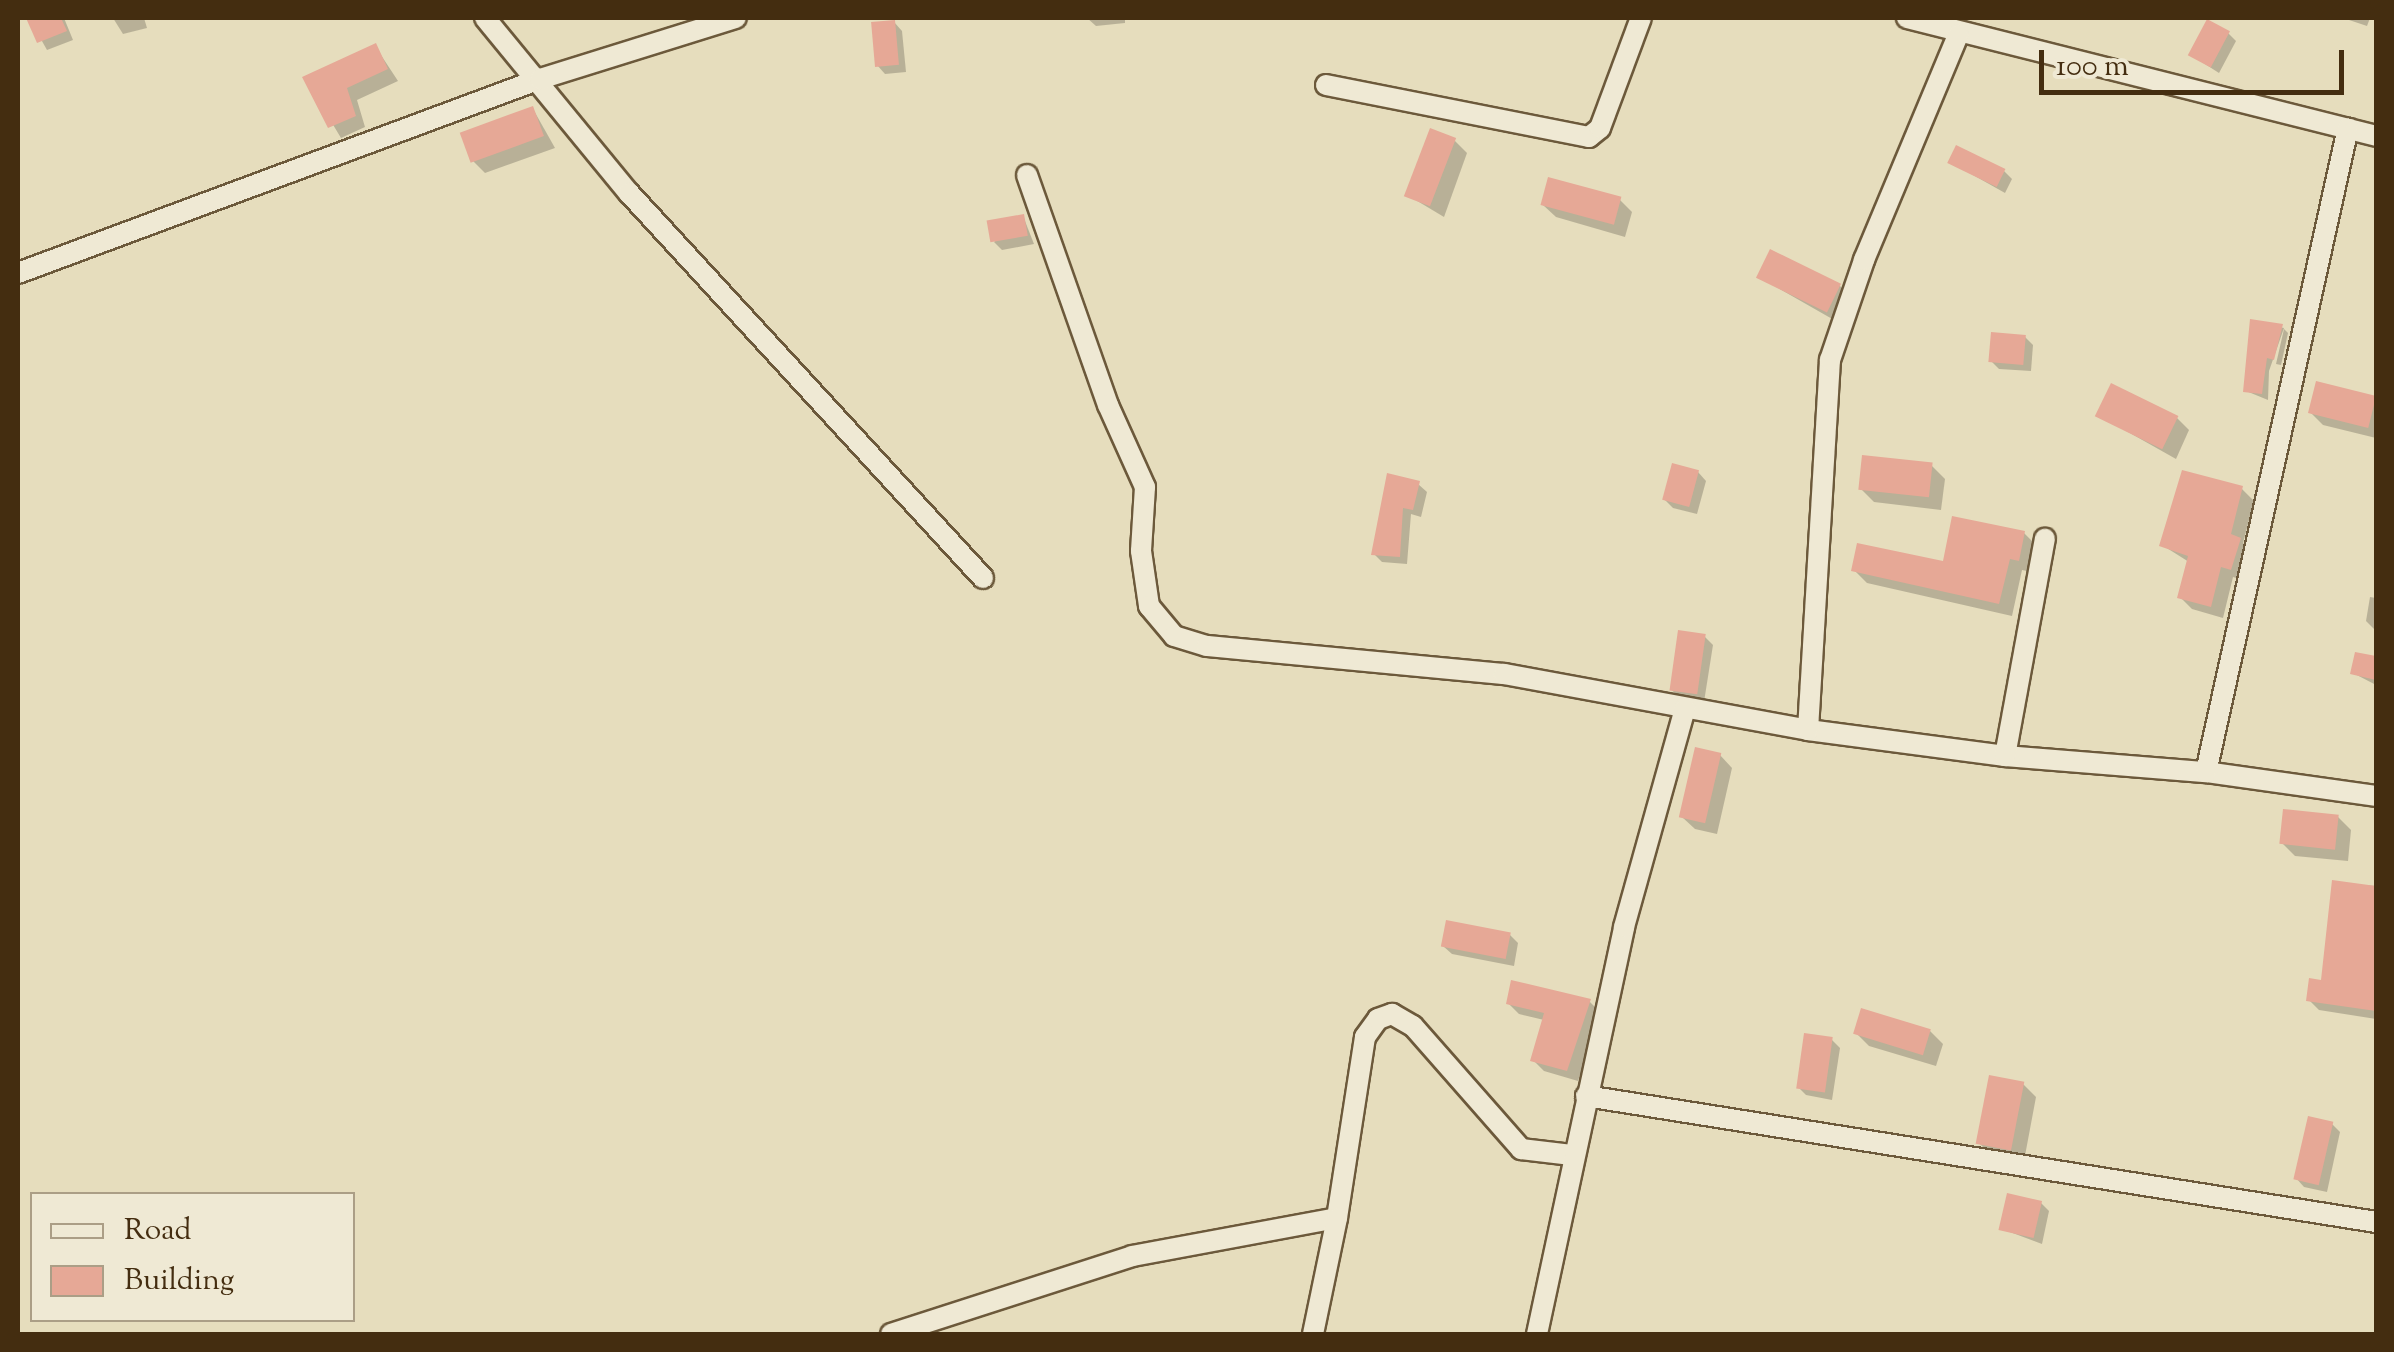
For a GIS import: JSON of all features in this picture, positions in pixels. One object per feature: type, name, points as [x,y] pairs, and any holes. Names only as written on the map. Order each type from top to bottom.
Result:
[{"type":"street","points":[[485,18],[540,79],[629,192],[983,578]]},
{"type":"street","points":[[18,273],[540,79],[736,18]]},
{"type":"street","points":[[1326,85],[1589,137],[1600,128],[1641,18]]},
{"type":"street","points":[[1908,18],[1958,35],[2376,136]]},
{"type":"street","points":[[1808,730],[1830,360],[1864,260],[1958,35]]},
{"type":"street","points":[[2206,772],[2348,128]]},
{"type":"street","points":[[1027,175],[1108,404],[1145,487],[1141,551],[1150,606],[1174,636],[1207,646],[1504,674],[1808,730],[2006,756],[2206,772],[2376,796]]},
{"type":"street","points":[[2006,756],[2045,539]]},
{"type":"street","points":[[1537,1334],[1586,1096],[1685,708]]},
{"type":"street","points":[[1313,1334],[1338,1218],[1365,1037],[1378,1019],[1392,1014],[1413,1026],[1522,1149],[1572,1156]]},
{"type":"street","points":[[1586,1096],[2376,1222]]},
{"type":"street","points":[[891,1334],[1132,1256],[1338,1218]]},
{"type":"building","points":[[26,18],[61,18],[67,31],[37,43]]},
{"type":"building","points":[[2207,19],[2230,31],[2211,67],[2188,55]]},
{"type":"building","points":[[895,20],[899,65],[875,67],[871,22]]},
{"type":"building","points":[[376,43],[388,69],[347,88],[356,116],[328,128],[302,77]]},
{"type":"building","points":[[533,106],[544,136],[471,163],[460,133]]},
{"type":"building","points":[[1430,128],[1456,138],[1430,206],[1404,196]]},
{"type":"building","points":[[1956,145],[2005,169],[1997,187],[1947,163]]},
{"type":"building","points":[[1548,177],[1621,197],[1614,225],[1540,205]]},
{"type":"building","points":[[1024,214],[1028,236],[990,242],[987,221]]},
{"type":"building","points":[[1770,249],[1841,284],[1827,312],[1756,278]]},
{"type":"building","points":[[2250,319],[2283,324],[2274,360],[2267,358],[2262,394],[2243,392]]},
{"type":"building","points":[[1991,332],[2026,335],[2023,365],[1988,362]]},
{"type":"building","points":[[2316,381],[2376,396],[2368,428],[2308,413]]},
{"type":"building","points":[[2111,383],[2178,416],[2162,449],[2095,416]]},
{"type":"building","points":[[1862,455],[1933,462],[1929,497],[1858,490]]},
{"type":"building","points":[[1672,463],[1699,470],[1689,507],[1662,500]]},
{"type":"building","points":[[2182,470],[2243,486],[2231,534],[2241,538],[2231,570],[2221,567],[2211,607],[2177,598],[2188,556],[2159,546]]},
{"type":"building","points":[[1387,473],[1420,481],[1413,510],[1403,508],[1400,557],[1371,555]]},
{"type":"building","points":[[1952,516],[2025,531],[2019,561],[2010,559],[1999,604],[1851,571],[1857,543],[1943,561]]},
{"type":"building","points":[[1678,630],[1706,634],[1697,694],[1670,690]]},
{"type":"building","points":[[2355,652],[2376,656],[2376,680],[2350,674]]},
{"type":"building","points":[[1695,747],[1721,753],[1705,823],[1679,817]]},
{"type":"building","points":[[2283,809],[2339,815],[2335,850],[2279,844]]},
{"type":"building","points":[[2332,880],[2376,886],[2376,1011],[2306,1001],[2309,978],[2321,980]]},
{"type":"building","points":[[1446,920],[1511,933],[1506,959],[1441,947]]},
{"type":"building","points":[[1511,980],[1591,999],[1567,1071],[1530,1061],[1544,1013],[1506,1004]]},
{"type":"building","points":[[1861,1008],[1931,1029],[1923,1055],[1853,1034]]},
{"type":"building","points":[[1804,1033],[1833,1037],[1825,1092],[1796,1088]]},
{"type":"building","points":[[1989,1075],[2024,1082],[2011,1151],[1976,1144]]},
{"type":"building","points":[[2308,1116],[2333,1122],[2319,1185],[2293,1179]]},
{"type":"building","points":[[2007,1193],[2042,1201],[2034,1238],[1998,1230]]}]
